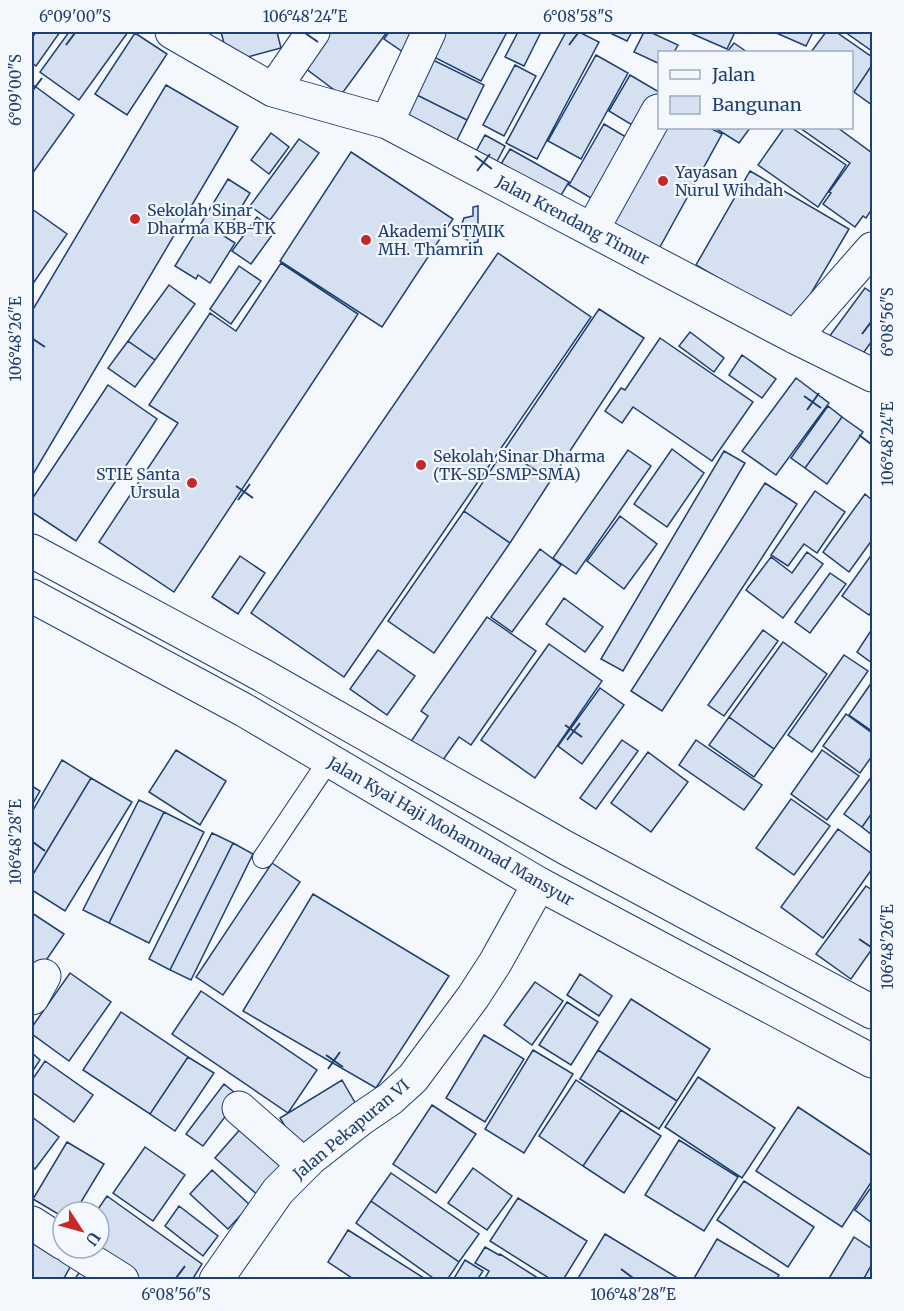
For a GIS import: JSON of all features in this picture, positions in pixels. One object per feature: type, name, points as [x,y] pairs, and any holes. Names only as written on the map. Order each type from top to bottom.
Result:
[{"type":"main road","name":"Jalan Krendang Timur","points":[[172,32],[273,90],[387,122],[795,337],[873,375]]},
{"type":"main road","points":[[273,90],[313,32]]},
{"type":"main road","points":[[387,122],[429,32]]},
{"type":"main road","points":[[592,230],[658,111]]},
{"type":"main road","points":[[795,337],[873,249]]},
{"type":"main road","points":[[32,551],[262,675],[566,848],[873,1012]]},
{"type":"main road","name":"Jalan Kyai Haji Mohammad Mansyur","points":[[32,596],[244,710],[539,884],[873,1061]]},
{"type":"main road","points":[[442,826],[463,789]]},
{"type":"main road","name":"Jalan Pekapuran VI","points":[[216,1280],[278,1191],[304,1165],[362,1118],[390,1099],[413,1078],[473,997],[495,963],[539,884],[566,848]]},
{"type":"main road","points":[[772,1008],[793,969]]},
{"type":"main road","points":[[239,1108],[304,1165]]},
{"type":"main road","points":[[32,1223],[51,1235]]},
{"type":"main road","points":[[90,1260],[122,1280]]},
{"type":"lane","points":[[263,858],[329,760]]},
{"type":"building","points":[[36,32],[60,32],[36,66],[32,63],[32,38]]},
{"type":"building","points":[[69,32],[128,32],[79,100],[40,72]]},
{"type":"building","points":[[221,32],[277,32],[281,48],[229,62]]},
{"type":"building","points":[[326,32],[387,32],[341,95],[301,65]]},
{"type":"building","points":[[389,32],[418,32],[403,52],[384,39]]},
{"type":"building","points":[[432,32],[507,32],[481,81],[422,51]]},
{"type":"building","points":[[518,32],[541,32],[524,66],[505,57]]},
{"type":"building","points":[[566,32],[579,32],[599,42],[537,159],[506,143]]},
{"type":"building","points":[[608,32],[632,32],[627,41]]},
{"type":"building","points":[[644,32],[650,32],[678,45],[675,51],[658,51],[658,63],[634,52]]},
{"type":"building","points":[[688,32],[735,32],[727,49]]},
{"type":"building","points":[[774,32],[813,32],[806,46]]},
{"type":"building","points":[[826,32],[836,32],[872,57],[872,65],[854,92],[853,51],[812,51]]},
{"type":"building","points":[[845,32],[872,32],[872,51]]},
{"type":"building","points":[[135,33],[167,54],[127,115],[95,94]]},
{"type":"building","points":[[734,43],[746,51],[728,51]]},
{"type":"building","points":[[596,55],[628,73],[581,159],[548,141]]},
{"type":"building","points":[[429,58],[484,85],[467,120],[411,92]]},
{"type":"building","points":[[515,65],[536,76],[504,136],[483,125]]},
{"type":"building","points":[[872,65],[872,105],[854,92]]},
{"type":"building","points":[[630,75],[658,91],[637,128],[609,111]]},
{"type":"building","points":[[32,84],[74,115],[32,174]]},
{"type":"building","name":"Sekolah Sinar Dharma KBB-TK","points":[[166,85],[238,127],[32,476],[32,311]]},
{"type":"building","points":[[411,92],[467,120],[453,148],[397,121]]},
{"type":"building","points":[[604,124],[636,143],[601,204],[569,185]]},
{"type":"building","name":"Yayasan Nurul Wihdah","points":[[659,129],[712,129],[722,134],[655,256],[604,227]]},
{"type":"building","points":[[717,129],[749,129],[739,143]]},
{"type":"building","points":[[783,129],[793,129],[846,165],[818,207],[758,165]]},
{"type":"building","points":[[801,129],[839,129],[872,153],[872,209],[866,218],[863,216],[855,227],[823,204],[850,163]]},
{"type":"building","points":[[271,133],[289,147],[269,174],[251,160]]},
{"type":"building","points":[[485,135],[505,146],[494,167],[474,155]]},
{"type":"building","points":[[299,139],[319,153],[270,220],[250,206]]},
{"type":"building","points":[[510,149],[569,182],[557,202],[498,169]]},
{"type":"building","name":"Akademi STMIK MH. Thamrin","points":[[351,152],[453,219],[382,327],[280,261]]},
{"type":"building","points":[[750,171],[849,229],[794,322],[696,265]]},
{"type":"building","points":[[228,179],[250,193],[224,236],[235,243],[210,283],[198,275],[196,279],[175,266]]},
{"type":"building","points":[[478,206],[478,242],[472,243],[458,234],[464,218],[473,216],[473,207]]},
{"type":"building","points":[[32,209],[67,234],[32,285]]},
{"type":"building","points":[[257,217],[275,231],[251,264],[232,251]]},
{"type":"building","name":"Sekolah Sinar Dharma (TK-SD-SMP-SMA)","points":[[498,253],[591,317],[344,677],[251,613]]},
{"type":"building","name":"STIE Santa Ursula","points":[[281,263],[358,314],[174,592],[99,542],[178,423],[149,405],[210,313],[236,331]]},
{"type":"building","points":[[239,266],[261,281],[231,324],[210,309]]},
{"type":"building","points":[[169,285],[195,304],[155,360],[128,341]]},
{"type":"building","points":[[865,288],[872,293],[872,341],[856,363],[826,341]]},
{"type":"building","points":[[599,309],[644,338],[551,480],[504,450]]},
{"type":"building","points":[[690,332],[724,358],[714,372],[679,346]]},
{"type":"building","points":[[660,338],[753,402],[712,461],[633,407],[622,423],[605,411],[621,388],[625,390]]},
{"type":"building","points":[[128,341],[155,360],[135,387],[108,368]]},
{"type":"building","points":[[742,355],[776,379],[762,398],[729,375]]},
{"type":"building","points":[[796,378],[829,403],[776,475],[742,451]]},
{"type":"building","points":[[108,385],[157,419],[76,541],[32,512],[32,499]]},
{"type":"building","points":[[828,406],[842,417],[805,468],[791,458]]},
{"type":"building","points":[[842,417],[863,432],[827,484],[805,468]]},
{"type":"building","points":[[672,449],[704,473],[667,527],[634,504]]},
{"type":"building","points":[[504,450],[551,480],[510,543],[464,511]]},
{"type":"building","points":[[628,450],[651,466],[576,574],[553,558]]},
{"type":"building","points":[[724,451],[745,463],[623,671],[601,659]]},
{"type":"building","points":[[765,483],[797,504],[662,711],[631,691]]},
{"type":"building","points":[[815,491],[845,512],[817,553],[804,544],[788,566],[771,555]]},
{"type":"building","points":[[865,494],[872,500],[872,540],[849,572],[823,552]]},
{"type":"building","points":[[464,511],[510,543],[434,653],[388,621]]},
{"type":"building","points":[[620,516],[657,544],[624,589],[587,561]]},
{"type":"building","points":[[540,549],[561,565],[512,632],[491,617]]},
{"type":"building","points":[[807,552],[823,564],[783,618],[746,590],[771,557],[792,573]]},
{"type":"building","points":[[872,554],[872,611],[869,615],[842,596]]},
{"type":"building","points":[[240,556],[265,573],[238,614],[212,597]]},
{"type":"building","points":[[830,573],[846,584],[810,633],[795,622]]},
{"type":"building","points":[[564,598],[603,627],[585,652],[546,624]]},
{"type":"building","points":[[487,617],[536,651],[471,745],[459,737],[436,770],[406,749],[428,716],[421,711]]},
{"type":"building","points":[[872,629],[872,663],[857,652]]},
{"type":"building","points":[[763,630],[778,641],[724,716],[708,705]]},
{"type":"building","points":[[783,642],[827,674],[774,749],[729,717]]},
{"type":"building","points":[[549,644],[602,681],[535,778],[481,740]]},
{"type":"building","points":[[378,650],[415,676],[387,715],[350,689]]},
{"type":"building","points":[[844,655],[868,671],[812,752],[788,735]]},
{"type":"building","points":[[872,682],[872,731],[849,715]]},
{"type":"building","points":[[600,688],[624,705],[582,764],[558,746]]},
{"type":"building","points":[[846,714],[872,733],[872,756],[860,773],[823,746]]},
{"type":"building","points":[[729,717],[774,749],[754,777],[709,745]]},
{"type":"building","points":[[622,740],[638,751],[596,809],[580,798]]},
{"type":"building","points":[[696,740],[762,785],[744,810],[679,765]]},
{"type":"building","points":[[176,750],[226,781],[200,825],[149,792]]},
{"type":"building","points":[[822,750],[859,776],[827,820],[791,794]]},
{"type":"building","points":[[648,752],[688,782],[651,832],[611,803]]},
{"type":"building","points":[[62,760],[91,778],[32,876],[32,812]]},
{"type":"building","points":[[872,776],[872,813],[862,827],[844,814]]},
{"type":"building","points":[[91,778],[132,802],[65,911],[32,890],[32,876]]},
{"type":"building","points":[[32,786],[40,791],[32,805]]},
{"type":"building","points":[[791,799],[830,826],[794,875],[756,848]]},
{"type":"building","points":[[139,800],[164,812],[109,923],[83,910]]},
{"type":"building","points":[[164,812],[204,832],[149,943],[109,923]]},
{"type":"building","points":[[872,813],[872,835],[862,827]]},
{"type":"building","points":[[838,829],[872,854],[872,869],[823,938],[781,907]]},
{"type":"building","points":[[212,833],[233,843],[170,970],[149,959]]},
{"type":"building","points":[[233,843],[253,854],[191,980],[170,970]]},
{"type":"building","points":[[272,863],[300,882],[223,995],[196,977]]},
{"type":"building","points":[[866,886],[872,890],[872,949],[851,979],[816,954]]},
{"type":"building","points":[[313,894],[449,976],[376,1088],[243,1011]]},
{"type":"building","points":[[32,913],[64,934],[32,981]]},
{"type":"building","points":[[70,973],[111,1002],[69,1061],[32,1034],[32,1027]]},
{"type":"building","points":[[580,974],[612,996],[599,1016],[567,995]]},
{"type":"building","points":[[535,982],[563,1001],[532,1045],[504,1025]]},
{"type":"building","points":[[201,991],[317,1070],[288,1113],[172,1034]]},
{"type":"building","points":[[631,999],[710,1049],[677,1101],[598,1050]]},
{"type":"building","points":[[567,1002],[598,1022],[571,1065],[539,1045]]},
{"type":"building","points":[[121,1012],[188,1057],[150,1114],[83,1070]]},
{"type":"building","points":[[484,1035],[524,1059],[485,1122],[446,1098]]},
{"type":"building","points":[[533,1050],[573,1074],[524,1153],[485,1129]]},
{"type":"building","points":[[598,1050],[677,1101],[659,1129],[580,1079]]},
{"type":"building","points":[[32,1053],[40,1060],[32,1072]]},
{"type":"building","points":[[188,1057],[214,1073],[175,1131],[150,1114]]},
{"type":"building","points":[[45,1061],[93,1095],[74,1122],[32,1092],[32,1080]]},
{"type":"building","points":[[698,1077],[775,1128],[742,1178],[665,1127]]},
{"type":"building","points":[[342,1080],[361,1113],[299,1150],[280,1118]]},
{"type":"building","points":[[576,1080],[621,1110],[583,1166],[539,1136]]},
{"type":"building","points":[[224,1084],[240,1097],[203,1146],[186,1134]]},
{"type":"building","points":[[432,1105],[476,1134],[436,1193],[393,1164]]},
{"type":"building","points":[[798,1107],[872,1156],[872,1181],[842,1227],[756,1171]]},
{"type":"building","points":[[621,1110],[661,1136],[624,1193],[583,1166]]},
{"type":"building","points":[[32,1117],[59,1137],[35,1169],[32,1166]]},
{"type":"building","points":[[243,1126],[287,1164],[259,1196],[215,1158]]},
{"type":"building","points":[[679,1140],[738,1177],[704,1231],[645,1195]]},
{"type":"building","points":[[67,1142],[104,1164],[82,1200],[51,1200],[51,1210],[33,1199]]},
{"type":"building","points":[[145,1147],[185,1175],[153,1221],[113,1193]]},
{"type":"building","points":[[473,1168],[512,1196],[487,1230],[448,1203]]},
{"type":"building","points":[[212,1170],[250,1205],[228,1229],[190,1194]]},
{"type":"building","points":[[391,1173],[479,1234],[459,1262],[371,1201]]},
{"type":"building","points":[[744,1181],[814,1227],[788,1267],[717,1220]]},
{"type":"building","points":[[872,1186],[872,1223],[855,1210]]},
{"type":"building","points":[[107,1196],[202,1264],[192,1280],[135,1280],[111,1259],[111,1200],[104,1200]]},
{"type":"building","points":[[518,1198],[587,1241],[563,1280],[552,1280],[490,1241]]},
{"type":"building","points":[[371,1201],[459,1262],[447,1280],[436,1280],[356,1223]]},
{"type":"building","points":[[179,1206],[218,1236],[203,1256],[165,1226]]},
{"type":"building","points":[[348,1230],[427,1280],[355,1280],[328,1262]]},
{"type":"building","points":[[605,1234],[681,1280],[577,1280]]},
{"type":"building","points":[[854,1237],[872,1249],[872,1264],[863,1280],[828,1280]]},
{"type":"building","points":[[717,1239],[779,1275],[776,1280],[693,1280]]},
{"type":"building","points":[[32,1241],[51,1250],[51,1260],[74,1260],[63,1280],[32,1280]]},
{"type":"building","points":[[485,1247],[541,1280],[484,1280],[489,1271],[475,1263]]},
{"type":"building","points":[[465,1260],[483,1271],[477,1280],[453,1280]]},
{"type":"building","points":[[86,1263],[95,1280],[74,1280]]},
{"type":"building","points":[[872,1264],[872,1280],[863,1280]]},
{"type":"place","name":"Yayasan Nurul Wihdah","points":[[663,181]]},
{"type":"place","name":"Sekolah Sinar Dharma KBB-TK","points":[[135,219]]},
{"type":"place","name":"Akademi STMIK MH. Thamrin","points":[[366,240]]},
{"type":"place","name":"Sekolah Sinar Dharma (TK-SD-SMP-SMA)","points":[[421,465]]},
{"type":"place","name":"STIE Santa Ursula","points":[[192,483]]}]
